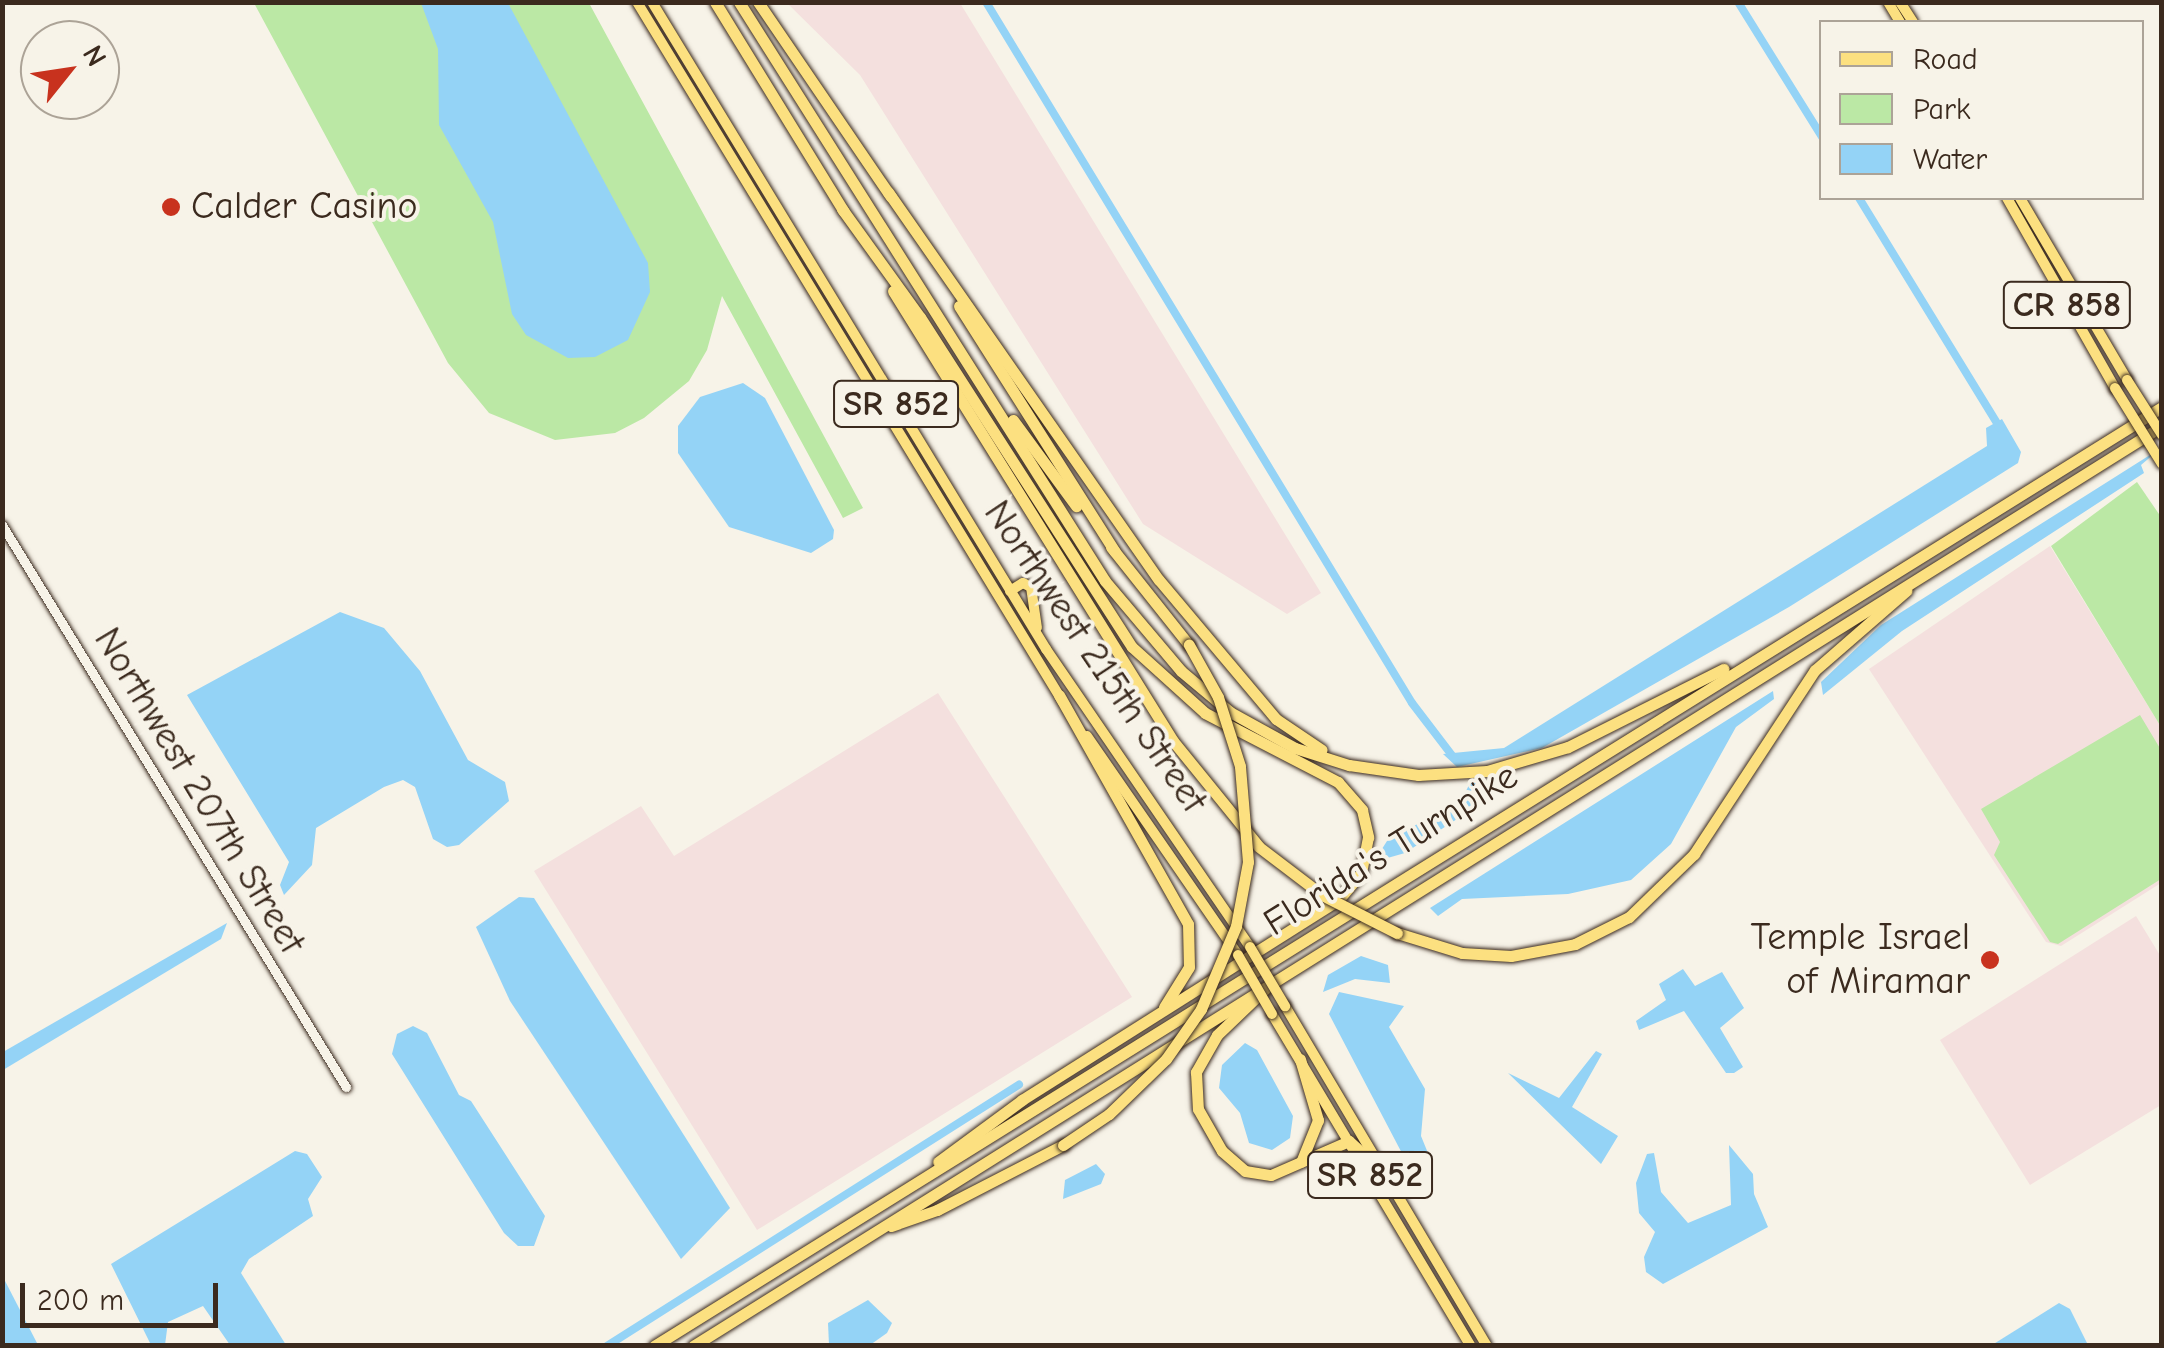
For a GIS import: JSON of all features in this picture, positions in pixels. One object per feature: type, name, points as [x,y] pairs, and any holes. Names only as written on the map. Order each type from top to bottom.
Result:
[{"type":"highway","points":[[715,2],[1173,741],[1260,846],[1322,895],[1397,933],[1462,953],[1511,956],[1574,944],[1630,917],[1686,865],[1815,670],[1914,582]]},
{"type":"highway","points":[[739,2],[1105,581],[1203,690],[1295,748],[1377,771],[1488,771],[1568,746],[1772,645]]},
{"type":"highway","points":[[758,2],[1096,497],[1276,719],[1331,754],[1438,774]]},
{"type":"highway","points":[[888,192],[1115,552]]},
{"type":"highway","points":[[842,208],[920,317],[1132,648],[1205,713],[1338,782],[1365,819],[1365,864],[1344,894],[975,1132],[902,1192]]},
{"type":"highway","points":[[873,1232],[938,1210],[1063,1144],[1108,1114],[1166,1060],[1201,1010],[1236,926],[1248,862],[1240,766],[1218,697],[1189,645],[965,357]]},
{"type":"highway","name":"Florida's Turnpike","points":[[654,1346],[1772,645],[2162,406]]},
{"type":"highway","name":"Florida's Turnpike","points":[[693,1346],[1272,980],[1914,582],[2018,510],[2162,426]]},
{"type":"highway","points":[[1059,696],[1188,924],[1187,974],[1158,1014]]},
{"type":"highway","points":[[1272,980],[1210,1044],[1196,1072],[1195,1096],[1234,1165],[1271,1175],[1350,1142],[1385,1174]]},
{"type":"highway","points":[[1299,1165],[1318,1126],[1300,1059]]},
{"type":"main road","name":"Northwest 215th Street","points":[[637,2],[1059,696],[1238,955],[1471,1346]]},
{"type":"main road","name":"Northwest 215th Street","points":[[652,2],[1040,638],[1250,948],[1487,1346]]},
{"type":"main road","points":[[734,160],[756,174]]},
{"type":"main road","name":"CR 858","points":[[2008,200],[2162,464]]},
{"type":"main road","name":"CR 858","points":[[2021,200],[2162,435]]},
{"type":"main road","points":[[1010,590],[1023,583],[1031,587],[1040,638]]},
{"type":"street","name":"Northwest 207th Street","points":[[2,525],[346,1087]]},
{"type":"shaded area","points":[[787,3],[960,3],[1321,593],[1287,614],[1143,524],[860,75]]},
{"type":"shaded area","points":[[2050,546],[2161,727],[2161,883],[2061,946],[2046,942],[1869,669]]},
{"type":"shaded area","points":[[938,693],[1132,997],[757,1230],[534,871],[641,806],[674,856]]},
{"type":"shaded area","points":[[2136,916],[2161,957],[2161,1105],[2030,1185],[1940,1040]]},
{"type":"green space","points":[[254,3],[589,3],[863,508],[843,518],[722,296],[707,350],[689,381],[644,418],[615,433],[555,440],[489,413],[448,363]]},
{"type":"green space","points":[[2137,482],[2161,517],[2161,727],[2051,546]]},
{"type":"green space","points":[[2140,715],[2161,750],[2161,879],[2058,944],[2050,942],[1994,855],[2000,842],[1981,809]]},
{"type":"water","points":[[421,3],[508,3],[648,263],[650,292],[628,340],[595,357],[568,358],[526,335],[512,314],[493,222],[439,125],[438,49]]},
{"type":"water","points":[[743,383],[765,398],[834,530],[833,539],[811,553],[729,527],[678,453],[678,426],[700,397]]},
{"type":"water","points":[[2002,419],[2021,452],[2018,463],[1789,607],[1542,748],[1457,767],[1443,754],[1504,748],[1987,446],[1986,428]]},
{"type":"water","points":[[2161,448],[2141,465],[2144,473],[1902,631],[1823,695],[1821,682],[1881,625]]},
{"type":"water","points":[[340,612],[384,628],[420,671],[468,760],[505,782],[509,801],[459,845],[447,847],[433,839],[415,787],[403,780],[384,787],[316,828],[312,865],[284,895],[280,885],[289,862],[187,695]]},
{"type":"water","points":[[1773,691],[1774,699],[1736,727],[1671,844],[1631,880],[1568,894],[1462,899],[1438,916],[1430,908]]},
{"type":"water","points":[[1470,783],[1480,783],[1480,804],[1405,853],[1384,859],[1380,852],[1387,841],[1462,799]]},
{"type":"water","points":[[519,897],[534,898],[730,1208],[681,1259],[510,1001],[476,927]]},
{"type":"water","points":[[227,923],[221,939],[3,1070],[3,1052]]},
{"type":"water","points":[[1361,956],[1388,965],[1390,983],[1355,979],[1323,992],[1328,975]]},
{"type":"water","points":[[1683,969],[1695,986],[1722,972],[1744,1008],[1720,1028],[1743,1067],[1734,1073],[1726,1073],[1684,1011],[1639,1030],[1636,1021],[1666,1000],[1659,984]]},
{"type":"water","points":[[1339,992],[1404,1006],[1389,1027],[1425,1089],[1421,1136],[1430,1158],[1416,1180],[1329,1014]]},
{"type":"water","points":[[413,1026],[427,1033],[459,1095],[471,1101],[545,1216],[534,1246],[518,1246],[504,1233],[392,1054],[397,1034]]},
{"type":"water","points":[[1245,1043],[1257,1050],[1293,1116],[1290,1138],[1272,1150],[1249,1143],[1240,1113],[1219,1088],[1222,1065]]},
{"type":"water","points":[[1596,1051],[1602,1054],[1572,1107],[1618,1136],[1601,1164],[1508,1073],[1559,1098]]},
{"type":"water","points":[[1729,1145],[1753,1174],[1754,1194],[1768,1227],[1663,1284],[1646,1272],[1644,1257],[1655,1232],[1639,1213],[1636,1183],[1647,1154],[1654,1153],[1661,1192],[1688,1223],[1731,1205]]},
{"type":"water","points":[[295,1151],[307,1154],[322,1177],[308,1199],[313,1216],[249,1259],[241,1273],[286,1345],[230,1345],[203,1306],[168,1322],[165,1345],[151,1345],[111,1264]]},
{"type":"water","points":[[1096,1164],[1105,1174],[1101,1184],[1063,1199],[1065,1180]]},
{"type":"water","points":[[3,1277],[38,1345],[3,1345]]},
{"type":"water","points":[[868,1300],[892,1323],[887,1333],[870,1345],[829,1345],[828,1323]]},
{"type":"water","points":[[2059,1303],[2070,1309],[2088,1345],[1992,1345]]},
{"type":"waterway","points":[[986,2],[1412,703],[1454,758]]},
{"type":"waterway","points":[[1738,2],[1819,132]]},
{"type":"waterway","points":[[1860,200],[2000,428]]},
{"type":"waterway","points":[[607,1346],[1019,1085]]},
{"type":"place","name":"Calder Casino","points":[[171,207]]},
{"type":"place","name":"Temple Israel of Miramar","points":[[1990,960]]}]
